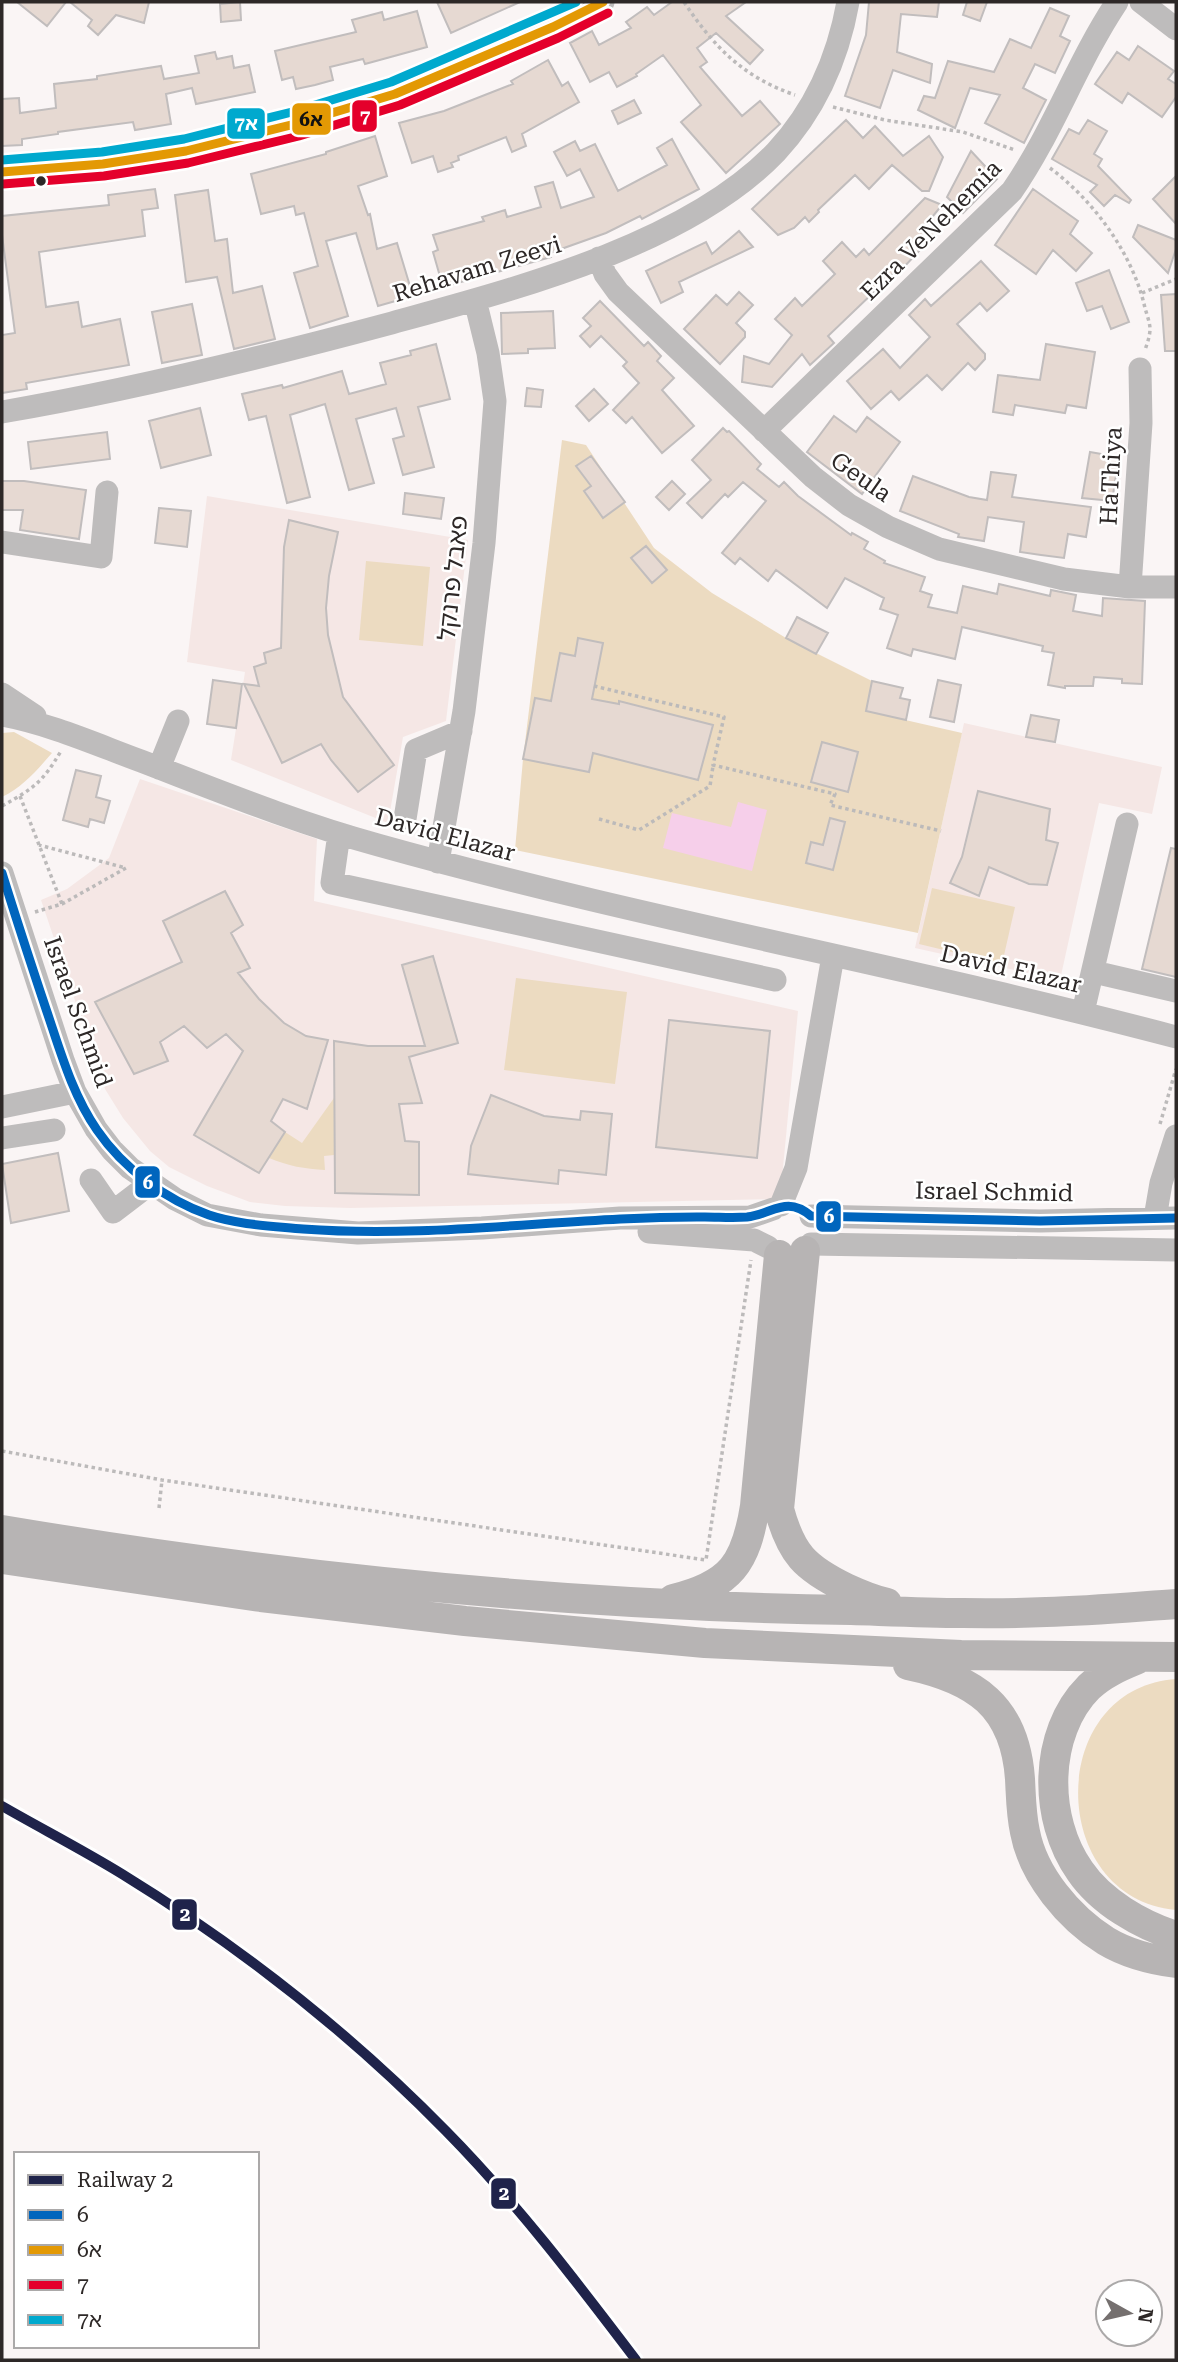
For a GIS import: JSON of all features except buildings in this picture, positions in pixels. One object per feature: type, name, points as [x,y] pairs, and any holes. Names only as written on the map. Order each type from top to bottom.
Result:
[{"type":"main road","points":[[654,1604],[702,1591],[719,1581],[744,1553],[755,1506],[783,1248]]},
{"type":"main road","points":[[783,1248],[779,1509],[784,1528],[811,1569],[837,1583],[880,1602],[946,1612]]},
{"type":"main road","points":[[2,1530],[265,1569],[457,1589],[654,1604],[946,1612],[1046,1612],[1176,1604]]},
{"type":"main road","points":[[2,1559],[261,1597],[465,1621],[691,1642],[961,1655],[1176,1657]]},
{"type":"main road","points":[[832,1650],[940,1673],[982,1694],[996,1708],[1012,1740],[1020,1778],[1020,1806],[1025,1836],[1035,1861],[1062,1903],[1105,1940],[1137,1954],[1170,1947]]},
{"type":"main road","points":[[1144,1657],[1112,1669],[1090,1686],[1074,1706],[1060,1735],[1053,1782],[1059,1831],[1081,1872],[1097,1891],[1170,1947]]},
{"type":"street","points":[[2,172],[103,164],[187,151],[295,124],[395,94],[529,38],[603,2]]},
{"type":"street","name":"Rehavam Zeevi","points":[[2,412],[292,350],[475,300],[599,258],[692,216],[737,186],[776,152],[826,79],[839,42],[848,2]]},
{"type":"street","name":"Ezra VeNehemia","points":[[764,431],[1012,191],[1034,157],[1094,38],[1117,2]]},
{"type":"street","points":[[1141,2],[1176,29]]},
{"type":"street","name":"Geula","points":[[599,258],[605,274],[618,292],[813,477],[849,505],[888,527],[929,545],[998,564],[1064,579],[1130,587],[1176,587]]},
{"type":"street","name":"פאבל פרנקל","points":[[438,862],[461,731],[484,542],[495,401],[488,353],[475,300]]},
{"type":"street","name":"HaThiya","points":[[1130,587],[1141,423],[1140,369]]},
{"type":"street","points":[[2,542],[101,557],[107,492]]},
{"type":"street","name":"David Elazar","points":[[2,694],[63,731]]},
{"type":"street","name":"David Elazar","points":[[2,715],[63,731],[339,834],[438,862],[1083,1012],[1176,1037]]},
{"type":"street","points":[[159,768],[178,721]]},
{"type":"street","points":[[405,819],[416,750],[461,731]]},
{"type":"street","points":[[1083,1012],[1127,824]]},
{"type":"street","points":[[339,834],[332,883],[775,980]]},
{"type":"street","name":"Israel Schmid","points":[[2,873],[75,1092],[96,1129],[130,1168],[175,1199],[207,1215],[247,1223],[358,1233],[620,1218],[750,1217],[791,1209],[1040,1221],[1166,1218]]},
{"type":"street","points":[[649,952],[660,915]]},
{"type":"street","points":[[791,1209],[833,956]]},
{"type":"street","points":[[1094,972],[1176,991]]},
{"type":"street","points":[[2,1107],[75,1092]]},
{"type":"street","points":[[2,1138],[54,1130]]},
{"type":"street","points":[[1166,1218],[1161,1183],[1176,1136]]},
{"type":"street","points":[[91,1181],[113,1212],[151,1183]]},
{"type":"street","points":[[791,1209],[815,1230],[783,1248],[762,1231],[767,1215],[791,1209]]},
{"type":"street","name":"Israel Schmid","points":[[482,1228],[677,1233],[783,1248],[1176,1250]]},
{"type":"path","points":[[684,2],[701,28],[724,53],[744,70],[770,86],[813,101],[885,120],[963,132],[1034,157],[1063,178],[1094,212],[1126,255],[1142,293],[1150,330],[1140,369]]},
{"type":"path","points":[[1142,293],[1176,279]]},
{"type":"path","points":[[594,686],[724,717],[710,786],[639,830],[599,819]]},
{"type":"path","points":[[2,806],[45,778],[63,731]]},
{"type":"path","points":[[713,765],[835,794],[830,806],[940,831]]},
{"type":"path","points":[[20,796],[62,904]]},
{"type":"path","points":[[16,918],[62,904],[125,868],[40,845]]},
{"type":"path","points":[[2,1451],[162,1480],[706,1560],[783,1248]]},
{"type":"path","points":[[159,1508],[162,1480]]},
{"type":"shaded area","points":[[562,440],[586,445],[654,548],[712,593],[786,638],[872,681],[866,711],[962,733],[918,933],[515,850],[523,759]]},
{"type":"shaded area","points":[[207,496],[468,540],[446,721],[403,737],[388,823],[231,760],[245,672],[187,662]]},
{"type":"shaded area","points":[[366,561],[430,567],[423,646],[359,640]]},
{"type":"shaded area","points":[[964,723],[1162,767],[1152,814],[1099,803],[1060,980],[915,948]]},
{"type":"shaded area","points":[[14,732],[52,753],[23,783],[2,797],[2,733]]},
{"type":"shaded area","points":[[140,779],[317,839],[314,901],[798,1011],[780,1199],[350,1208],[285,1206],[250,1202],[207,1186],[169,1167],[150,1151],[123,1118],[105,1089],[41,900],[67,889],[109,858]]},
{"type":"shaded area","points":[[738,802],[767,810],[752,871],[663,848],[672,813],[731,827]]},
{"type":"shaded area","points":[[932,888],[1015,907],[1002,964],[919,944]]},
{"type":"shaded area","points":[[516,978],[627,992],[615,1084],[504,1070]]},
{"type":"shaded area","points":[[334,1098],[334,1155],[324,1156],[325,1170],[297,1167],[269,1158],[285,1132],[302,1143]]},
{"type":"shaded area","points":[[1176,1679],[1176,1910],[1133,1897],[1103,1870],[1084,1834],[1078,1793],[1084,1753],[1102,1717],[1133,1691]]},
{"type":"rail line","name":"2","points":[[2,1806],[92,1856],[166,1902],[251,1961],[371,2060],[446,2131],[497,2186],[636,2360]]},
{"type":"transit line","name":"7א","points":[[2,160],[102,152],[184,139],[292,112],[391,82],[576,2]]},
{"type":"transit line","name":"6א","points":[[2,172],[103,164],[186,151],[295,124],[395,94],[553,27],[603,2]]},
{"type":"transit line","name":"7","points":[[3,184],[104,176],[188,163],[299,136],[400,105],[558,38],[608,13]]},
{"type":"transit line","name":"6","points":[[2,873],[62,1056],[88,1116],[108,1144],[133,1170],[177,1201],[209,1215],[268,1226],[353,1231],[454,1229],[655,1218],[747,1217],[787,1206],[811,1216],[1040,1221],[1176,1218]]}]
